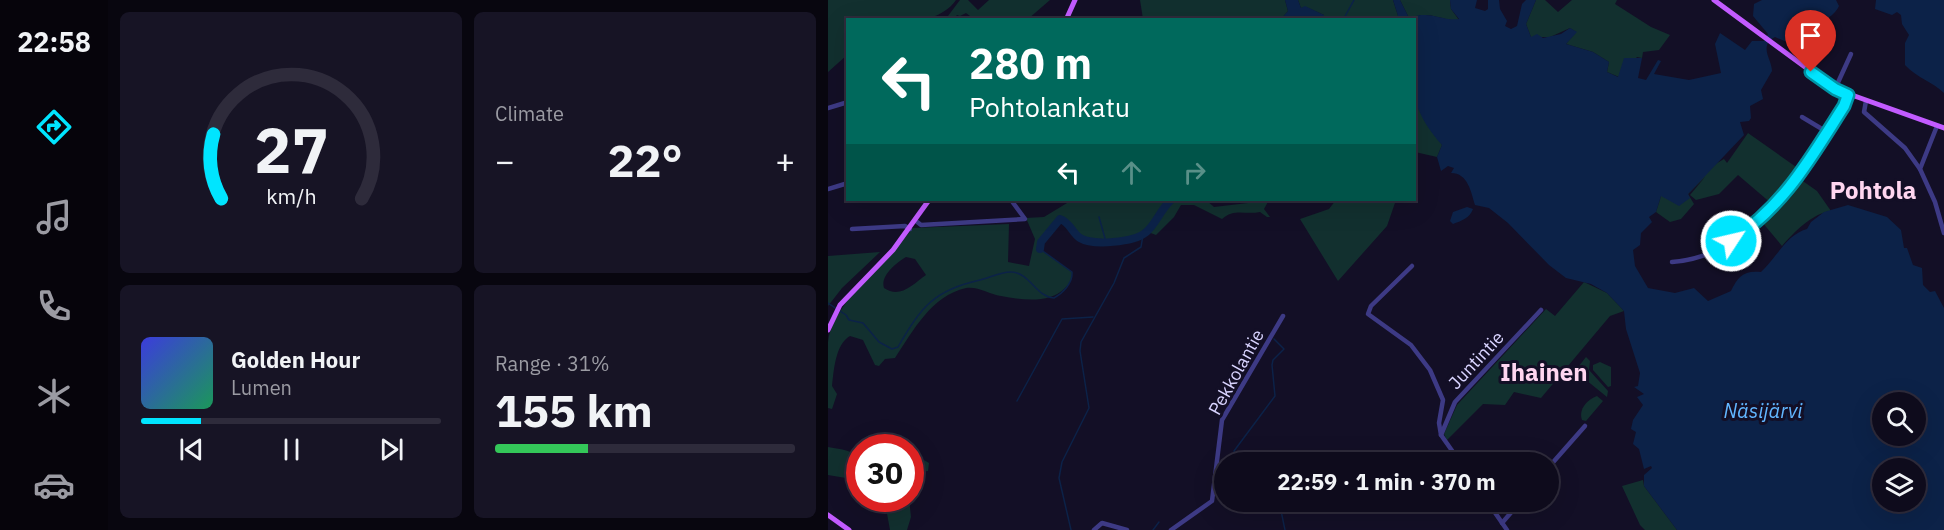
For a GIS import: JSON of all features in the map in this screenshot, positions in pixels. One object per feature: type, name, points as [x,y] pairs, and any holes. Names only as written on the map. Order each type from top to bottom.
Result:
[{"type":"main road","points":[[1067,18],[1076,0]]},
{"type":"main road","points":[[1715,0],[1835,89],[1944,128]]},
{"type":"main road","points":[[828,330],[840,305],[910,229],[928,201]]},
{"type":"main road","points":[[828,515],[849,530]]},
{"type":"street","points":[[1835,89],[1851,54]]},
{"type":"street","points":[[1672,262],[1690,260],[1711,251],[1760,220],[1786,194],[1827,132],[1848,95]]},
{"type":"street","points":[[1866,101],[1864,112],[1905,148],[1920,169],[1935,202],[1944,233]]},
{"type":"street","points":[[828,108],[846,103]]},
{"type":"street","points":[[1803,117],[1827,132]]},
{"type":"street","points":[[1920,169],[1937,126]]},
{"type":"street","points":[[828,189],[846,184]]},
{"type":"street","points":[[916,221],[921,225],[1025,219],[1012,201]]},
{"type":"street","points":[[852,229],[905,226],[910,229]]},
{"type":"street","points":[[1412,266],[1371,306],[1368,315],[1411,345],[1430,370],[1443,400],[1439,423],[1441,435],[1453,452]]},
{"type":"street","name":"Juntintie","points":[[1441,435],[1455,402],[1541,310]]},
{"type":"street","name":"Pekkolantie","points":[[1172,530],[1212,501],[1222,420],[1283,316]]},
{"type":"street","points":[[1559,456],[1585,426]]},
{"type":"street","points":[[1494,512],[1507,530]]},
{"type":"street","points":[[1502,523],[1512,512]]},
{"type":"street","points":[[1094,530],[1102,523],[1127,530]]},
{"type":"green space","points":[[828,0],[956,0],[946,10],[928,18],[846,18],[846,56],[828,72]]},
{"type":"green space","points":[[960,0],[968,0],[978,10],[989,0],[1050,0],[1029,18],[969,18],[970,16],[966,13],[954,18],[948,16]]},
{"type":"green space","points":[[1140,0],[1285,0],[1288,11],[1282,18],[1143,18]]},
{"type":"green space","points":[[1298,0],[1393,0],[1399,18],[1324,18],[1324,15],[1306,7],[1301,8]]},
{"type":"green space","points":[[1400,0],[1450,0],[1451,9],[1459,20],[1427,15],[1410,17]]},
{"type":"green space","points":[[1536,0],[1545,0],[1558,12],[1572,0],[1617,0],[1615,4],[1651,27],[1670,35],[1659,50],[1643,52],[1642,58],[1637,57],[1619,77],[1607,72],[1609,62],[1593,52],[1566,44],[1576,32],[1570,28],[1550,37],[1531,37],[1526,24]]},
{"type":"green space","points":[[1416,103],[1442,145],[1437,157],[1416,152]]},
{"type":"green space","points":[[1748,133],[1799,169],[1772,204],[1738,175],[1719,194],[1696,200],[1690,195],[1705,177],[1688,194],[1694,204],[1681,219],[1670,222],[1656,212],[1661,196],[1724,159],[1727,163]]},
{"type":"green space","points":[[1800,179],[1817,191],[1831,211],[1811,219],[1782,246],[1762,222],[1789,195]]},
{"type":"green space","points":[[1070,201],[1207,201],[1214,207],[1249,201],[1268,201],[1264,209],[1270,217],[1260,212],[1231,214],[1222,219],[1194,205],[1181,205],[1174,217],[1156,235],[1148,232],[1119,242],[1084,240],[1060,219],[1041,242],[1040,249],[1072,272],[1070,283],[1059,293],[1052,297],[1035,300],[1001,296],[970,288],[954,292],[924,316],[895,358],[885,359],[879,366],[875,365],[863,340],[850,336],[841,345],[836,358],[832,386],[837,394],[832,409],[828,408],[828,342],[832,327],[850,297],[913,228],[1009,224],[1008,262],[1029,266],[1035,239],[1026,218],[1044,217]],"holes":[[[906,257],[915,259],[926,275],[901,291],[895,292],[884,288],[883,283],[887,274]]]},
{"type":"green space","points":[[1335,201],[1396,201],[1387,226],[1338,281],[1300,219],[1329,209]]},
{"type":"green space","points":[[880,252],[842,288],[828,306],[828,256]]},
{"type":"green space","points":[[1584,282],[1607,293],[1624,311],[1610,316],[1541,398],[1514,392],[1505,405],[1483,404],[1447,440],[1444,434],[1457,405],[1546,309],[1555,316]]},
{"type":"green space","points":[[1586,357],[1590,361],[1589,370],[1608,391],[1607,397],[1575,371]]},
{"type":"green space","points":[[1600,362],[1611,367],[1611,386],[1608,387],[1593,370],[1593,365]]},
{"type":"green space","points":[[1597,396],[1603,401],[1586,421],[1582,420],[1581,412],[1585,405]]},
{"type":"green space","points":[[828,447],[846,451],[846,478],[828,475]]},
{"type":"green space","points":[[924,460],[929,463],[928,471],[924,471]]},
{"type":"green space","points":[[1643,480],[1644,486],[1677,530],[1645,530],[1640,525],[1622,486]]},
{"type":"green space","points":[[887,512],[910,512],[907,530],[890,530]]},
{"type":"water","points":[[1285,0],[1298,0],[1301,8],[1305,6],[1324,15],[1324,18],[1282,18],[1288,11]]},
{"type":"water","name":"Näsijärvi","points":[[1393,0],[1400,0],[1408,16],[1427,15],[1459,19],[1451,9],[1450,0],[1477,0],[1475,8],[1485,11],[1488,9],[1488,0],[1499,0],[1500,9],[1507,21],[1505,26],[1511,29],[1517,26],[1522,4],[1526,0],[1536,0],[1526,24],[1531,37],[1537,34],[1543,38],[1561,34],[1570,28],[1577,32],[1566,44],[1593,52],[1609,62],[1607,72],[1618,77],[1624,58],[1642,58],[1638,78],[1646,80],[1658,60],[1661,61],[1654,74],[1689,80],[1721,73],[1715,44],[1720,33],[1745,50],[1752,41],[1764,41],[1768,34],[1753,16],[1754,4],[1762,0],[1836,0],[1839,6],[1836,11],[1809,30],[1801,40],[1795,41],[1791,37],[1789,43],[1775,37],[1767,44],[1772,71],[1761,90],[1763,99],[1750,106],[1749,121],[1740,122],[1744,135],[1688,194],[1690,198],[1679,206],[1661,196],[1656,212],[1649,217],[1652,222],[1641,233],[1640,245],[1633,250],[1635,266],[1648,288],[1675,293],[1694,288],[1708,301],[1731,291],[1742,275],[1761,272],[1787,241],[1807,229],[1811,222],[1824,212],[1848,205],[1887,217],[1901,230],[1904,248],[1907,248],[1913,265],[1922,268],[1923,285],[1930,292],[1935,291],[1944,308],[1944,530],[1677,530],[1644,486],[1644,475],[1652,468],[1651,466],[1644,469],[1639,449],[1633,444],[1636,432],[1631,429],[1633,420],[1643,405],[1637,397],[1644,394],[1634,387],[1638,386],[1640,373],[1626,329],[1624,311],[1607,293],[1591,284],[1566,278],[1549,265],[1508,223],[1489,208],[1475,205],[1465,180],[1451,173],[1454,168],[1448,166],[1441,171],[1437,157],[1442,145],[1426,123],[1416,102],[1416,18],[1399,18]]},
{"type":"water","points":[[1876,0],[1944,0],[1944,93],[1905,65],[1905,43],[1909,35],[1902,24],[1901,15],[1897,12],[1892,15],[1875,9]]},
{"type":"water","points":[[1467,207],[1473,209],[1470,215],[1453,224],[1450,221],[1453,212]]},
{"type":"waterway","points":[[1344,18],[1354,0]]},
{"type":"waterway","points":[[1040,249],[1041,242],[1060,219],[1077,236],[1086,240],[1113,242],[1132,239],[1149,230],[1170,201]]},
{"type":"waterway","points":[[1099,217],[1106,242]]},
{"type":"waterway","points":[[1071,530],[1059,478],[1062,462],[1089,408],[1080,351],[1081,342],[1114,283],[1124,258],[1141,247],[1143,235]]},
{"type":"waterway","points":[[828,303],[846,315],[849,320],[863,323],[879,342],[892,349],[898,347],[914,321],[930,302],[964,284],[1012,272],[1024,276],[1042,294],[1054,298],[1057,296],[1069,284],[1072,272],[1040,249]]},
{"type":"waterway","points":[[1017,401],[1062,319],[1093,317]]},
{"type":"waterway","points":[[1234,452],[1275,396],[1272,365],[1273,360],[1284,349],[1274,339]]},
{"type":"waterway","points":[[1281,512],[1285,530]]},
{"type":"waterway","points":[[1153,530],[1159,522]]},
{"type":"district","name":"Pohtola","points":[[1873,190]]},
{"type":"district","name":"Ihainen","points":[[1544,372]]},
{"type":"route","points":[[1731,241],[1760,220],[1786,194],[1844,106],[1848,95],[1841,93],[1811,72]]}]
